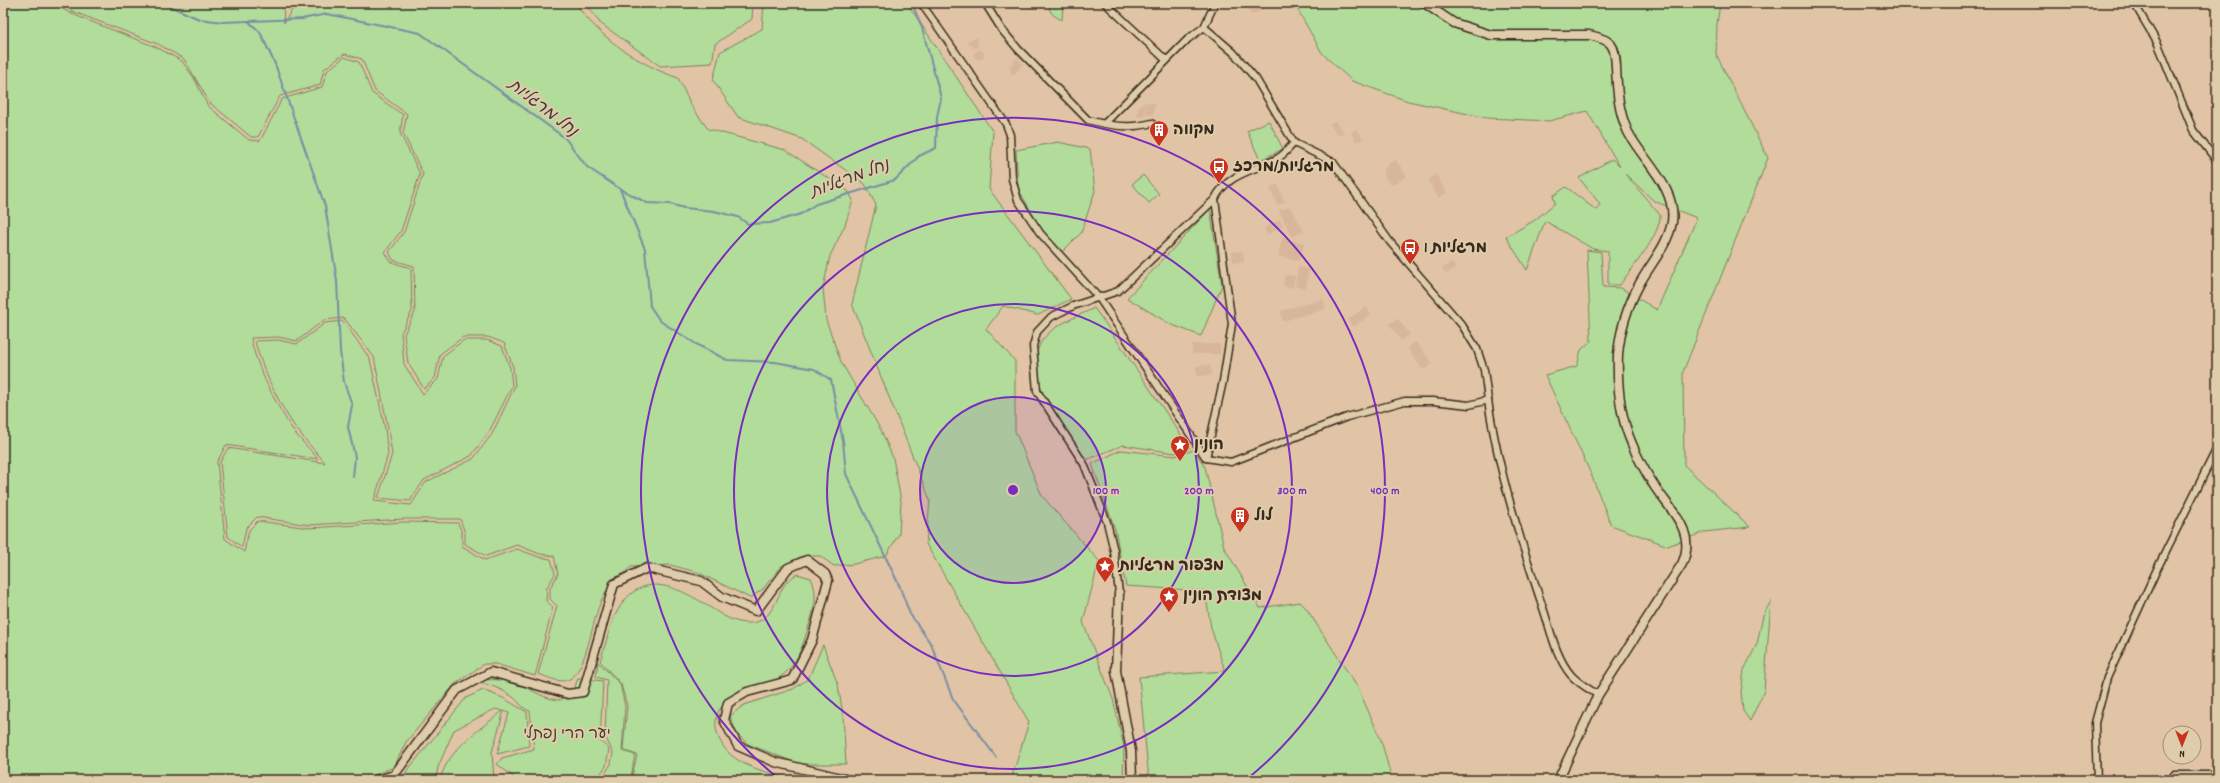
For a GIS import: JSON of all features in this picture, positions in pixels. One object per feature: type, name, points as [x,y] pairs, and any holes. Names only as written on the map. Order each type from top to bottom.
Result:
[{"type":"main road","points":[[1424,3],[1454,23],[1491,35],[1590,35],[1605,38],[1614,48],[1619,105],[1628,132],[1666,190],[1672,204],[1673,214],[1669,234],[1634,294],[1623,328],[1618,355],[1619,380],[1623,414],[1631,442],[1647,474],[1680,522],[1685,533],[1687,553],[1682,564],[1598,694],[1558,780]]},
{"type":"main road","points":[[378,780],[394,775],[457,690],[491,672],[568,694],[583,692],[614,584],[647,568],[701,581],[722,597],[756,611],[788,568],[807,560],[825,574],[828,581],[812,640],[792,680],[747,692],[728,703],[724,720],[738,746],[775,762],[849,780]]},
{"type":"main road","points":[[1119,593],[1116,671],[1131,751],[1132,780]]},
{"type":"street","points":[[921,3],[1006,124],[1010,136],[1012,180],[1018,200],[1040,233],[1100,298],[1206,458],[1231,462],[1347,417],[1405,401],[1433,401],[1469,405],[1488,400]]},
{"type":"street","points":[[985,3],[1002,30],[1088,120],[1104,124],[1138,127],[1152,123]]},
{"type":"street","points":[[1105,3],[1166,60]]},
{"type":"street","points":[[1104,124],[1188,38],[1204,27],[1215,3]]},
{"type":"street","points":[[2134,3],[2158,44],[2192,130],[2217,161]]},
{"type":"street","points":[[1204,27],[1233,52],[1256,79],[1294,143],[1333,162],[1390,242],[1462,325],[1477,349],[1484,370],[1491,425],[1514,514],[1552,636],[1561,658],[1572,675],[1598,694]]},
{"type":"street","points":[[1119,593],[1114,551],[1107,522],[1084,464],[1037,391],[1033,358],[1036,336],[1046,321],[1063,310],[1118,291],[1215,199],[1225,184],[1246,171],[1279,158],[1294,143]]},
{"type":"street","points":[[1206,458],[1223,381],[1232,324],[1215,199]]},
{"type":"street","points":[[2097,780],[2095,723],[2107,678],[2158,567],[2217,448]]},
{"type":"street","points":[[2174,775],[2217,775]]},
{"type":"shaded area","points":[[1251,3],[1263,3],[1261,4],[1264,9],[1251,15],[1246,5]]},
{"type":"shaded area","points":[[978,38],[977,47],[973,48],[971,44],[968,45],[968,40]]},
{"type":"shaded area","points":[[979,50],[984,55],[979,60],[974,55]]},
{"type":"shaded area","points":[[1017,58],[1023,64],[1013,76],[1009,67]]},
{"type":"shaded area","points":[[1146,102],[1144,117],[1137,116],[1138,107]]},
{"type":"shaded area","points":[[1147,102],[1155,103],[1153,115],[1145,114]]},
{"type":"shaded area","points":[[1335,121],[1344,132],[1338,135],[1329,124]]},
{"type":"shaded area","points":[[1357,129],[1363,139],[1356,142],[1351,132]]},
{"type":"shaded area","points":[[1396,160],[1407,176],[1391,185],[1383,171],[1387,166],[1386,164]]},
{"type":"shaded area","points":[[1436,174],[1447,193],[1438,198],[1428,180]]},
{"type":"shaded area","points":[[1277,184],[1285,202],[1277,205],[1270,188]]},
{"type":"shaded area","points":[[1290,207],[1304,231],[1292,237],[1279,210]]},
{"type":"shaded area","points":[[1280,219],[1283,226],[1267,235],[1264,228]]},
{"type":"shaded area","points":[[1282,238],[1304,243],[1299,261],[1278,256]]},
{"type":"shaded area","points":[[1243,251],[1244,262],[1233,263],[1232,252]]},
{"type":"shaded area","points":[[1452,262],[1456,268],[1446,274],[1442,268]]},
{"type":"shaded area","points":[[1298,267],[1309,269],[1306,288],[1295,286]]},
{"type":"shaded area","points":[[1285,275],[1295,276],[1293,288],[1283,286]]},
{"type":"shaded area","points":[[1323,299],[1326,309],[1283,321],[1280,311]]},
{"type":"shaded area","points":[[1366,307],[1371,315],[1353,327],[1347,320]]},
{"type":"shaded area","points":[[1398,319],[1410,335],[1401,340],[1389,324]]},
{"type":"shaded area","points":[[1416,342],[1433,364],[1423,370],[1407,347]]},
{"type":"shaded area","points":[[1192,344],[1220,344],[1220,354],[1192,354]]},
{"type":"shaded area","points":[[1210,365],[1212,375],[1197,376],[1196,366]]},
{"type":"green space","points":[[3,3],[51,3],[72,14],[156,47],[182,61],[194,78],[208,106],[249,140],[260,141],[282,99],[322,87],[327,71],[344,57],[359,62],[372,93],[403,115],[400,133],[420,174],[401,231],[385,252],[391,262],[411,268],[412,311],[401,333],[404,364],[423,394],[438,379],[443,356],[464,340],[487,340],[502,346],[510,368],[512,386],[489,432],[471,456],[424,480],[410,501],[378,498],[392,454],[374,357],[344,318],[324,320],[297,341],[278,337],[251,338],[253,349],[262,374],[275,400],[295,433],[318,459],[226,445],[217,462],[225,539],[244,552],[249,530],[258,521],[309,528],[404,522],[458,523],[462,533],[462,546],[485,560],[517,549],[539,557],[551,559],[555,574],[547,587],[546,601],[553,607],[535,676],[496,664],[484,664],[455,684],[406,742],[394,767],[363,779],[3,780]]},
{"type":"green space","points":[[58,3],[283,3],[284,23],[295,5],[300,3],[575,3],[596,28],[621,48],[649,65],[678,78],[692,107],[708,129],[785,150],[848,191],[853,200],[845,225],[830,256],[823,288],[826,320],[841,362],[881,430],[893,458],[901,501],[899,534],[886,556],[854,564],[834,566],[820,556],[802,556],[780,567],[763,589],[750,598],[697,572],[670,565],[631,567],[614,582],[605,593],[597,613],[586,651],[577,671],[571,678],[559,681],[538,674],[557,606],[550,599],[550,588],[558,574],[554,556],[540,554],[517,545],[486,556],[465,544],[465,533],[460,519],[404,519],[309,525],[257,517],[246,528],[242,547],[228,537],[220,462],[228,448],[325,463],[292,423],[279,401],[267,376],[255,341],[278,340],[297,344],[325,323],[343,321],[370,359],[385,429],[388,454],[374,501],[411,505],[426,482],[473,459],[492,434],[515,386],[513,367],[504,343],[488,337],[463,337],[440,354],[435,378],[424,389],[408,363],[404,334],[415,312],[414,266],[393,260],[389,252],[404,232],[423,174],[403,133],[407,114],[375,91],[362,59],[344,54],[324,69],[320,85],[280,96],[258,137],[251,137],[210,103],[184,59],[158,44],[74,12]]},
{"type":"green space","points":[[586,3],[753,3],[752,19],[715,44],[712,63],[660,66],[600,23]]},
{"type":"green space","points":[[764,3],[907,3],[993,132],[989,189],[1071,299],[1038,315],[1003,306],[986,329],[1015,361],[1015,431],[1042,496],[1099,561],[1083,622],[1113,699],[1124,747],[1123,780],[1011,780],[1029,722],[926,544],[930,500],[852,304],[876,205],[865,184],[802,139],[738,117],[713,80],[720,52],[762,29]]},
{"type":"green space","points":[[1049,3],[1063,3],[1062,20],[1052,14]]},
{"type":"green space","points":[[1294,3],[1720,3],[1717,24],[1716,54],[1768,158],[1683,372],[1684,465],[1750,527],[1704,532],[1668,546],[1611,525],[1591,474],[1545,375],[1577,366],[1581,350],[1591,341],[1587,250],[1601,252],[1603,287],[1621,288],[1657,310],[1697,218],[1654,201],[1625,174],[1660,215],[1659,224],[1651,242],[1620,285],[1608,285],[1608,251],[1593,249],[1545,221],[1527,270],[1506,237],[1535,220],[1555,203],[1553,196],[1566,187],[1596,210],[1600,204],[1579,178],[1612,159],[1620,167],[1587,111],[1549,121],[1487,118],[1408,101],[1352,81],[1322,53]]},
{"type":"green space","points":[[1269,121],[1283,149],[1260,160],[1247,131]]},
{"type":"green space","points":[[1058,142],[1090,149],[1095,191],[1081,233],[1062,252],[1043,233],[1018,188],[1016,150]]},
{"type":"green space","points":[[1143,175],[1159,194],[1149,203],[1132,184]]},
{"type":"green space","points":[[1210,209],[1222,285],[1201,336],[1170,324],[1127,298]]},
{"type":"green space","points":[[1094,308],[1190,448],[1175,453],[1123,445],[1086,460],[1067,434],[1047,402],[1040,385],[1036,368],[1037,352],[1044,338],[1054,329]]},
{"type":"green space","points":[[1121,450],[1175,456],[1194,450],[1205,467],[1224,547],[1260,608],[1300,602],[1306,608],[1358,688],[1381,740],[1392,780],[1149,780],[1139,677],[1225,671],[1211,628],[1205,591],[1126,586],[1115,529],[1092,464]]},
{"type":"green space","points":[[797,574],[811,578],[815,595],[812,616],[797,657],[791,667],[777,680],[723,706],[716,719],[716,728],[720,741],[727,751],[736,759],[758,769],[794,780],[637,780],[632,776],[637,755],[623,750],[627,706],[621,684],[600,661],[613,620],[622,603],[633,592],[644,587],[657,585],[670,587],[683,592],[732,620],[744,623],[757,622],[767,616],[785,584]]},
{"type":"green space","points":[[1771,601],[1764,691],[1750,721],[1743,711],[1741,692],[1744,670],[1757,644],[1763,616]]},
{"type":"green space","points":[[823,645],[838,685],[843,715],[846,764],[799,764],[748,744],[737,734],[730,716],[744,705],[793,689],[808,679]]},
{"type":"green space","points":[[598,662],[620,684],[625,706],[622,751],[635,755],[631,777],[635,780],[601,780],[611,764],[613,753],[605,736],[607,680],[596,677]]},
{"type":"green space","name":"יער הרי נפתלי","points":[[578,678],[603,681],[600,741],[609,749],[606,766],[596,780],[533,778],[517,780],[497,764],[502,758],[534,749],[530,711],[525,709],[513,697],[504,691],[490,685],[474,682],[481,680],[502,680],[522,686],[548,698],[561,700],[575,687]]},
{"type":"green space","points":[[483,690],[503,698],[527,712],[529,746],[497,754],[509,713],[504,711],[492,752],[494,780],[440,780],[444,769],[457,750],[475,733],[503,711],[495,709],[454,730],[438,767],[436,780],[398,780],[466,698]]},
{"type":"waterway","name":"נחל מרגליות","points":[[163,3],[199,19],[223,22],[302,19],[327,14],[420,33],[565,138],[587,167],[620,189],[647,203],[670,204],[684,208],[714,211],[738,217],[748,224],[770,223],[801,214],[816,204],[895,180],[919,156],[936,148],[937,117],[941,98],[922,28],[912,3]]},
{"type":"waterway","points":[[248,21],[260,32],[275,64],[325,206],[337,281],[340,351],[344,382],[352,405],[348,427],[355,457],[353,477]]},
{"type":"waterway","points":[[620,189],[645,249],[650,306],[660,321],[696,344],[727,360],[775,362],[814,369],[831,380],[843,441],[846,474],[899,585],[910,614],[931,644],[953,699],[996,757]]},
{"type":"place","name":"מקווה","points":[[1159,147]]},
{"type":"place","name":"מרגליות/מרכז","points":[[1219,184]]},
{"type":"place","name":"מרגליות 1","points":[[1410,265]]},
{"type":"place","name":"הונין","points":[[1180,462]]},
{"type":"place","name":"לול","points":[[1240,533]]},
{"type":"place","name":"מצפור מרגליות","points":[[1105,583]]},
{"type":"place","name":"מצודת הונין","points":[[1169,613]]}]
